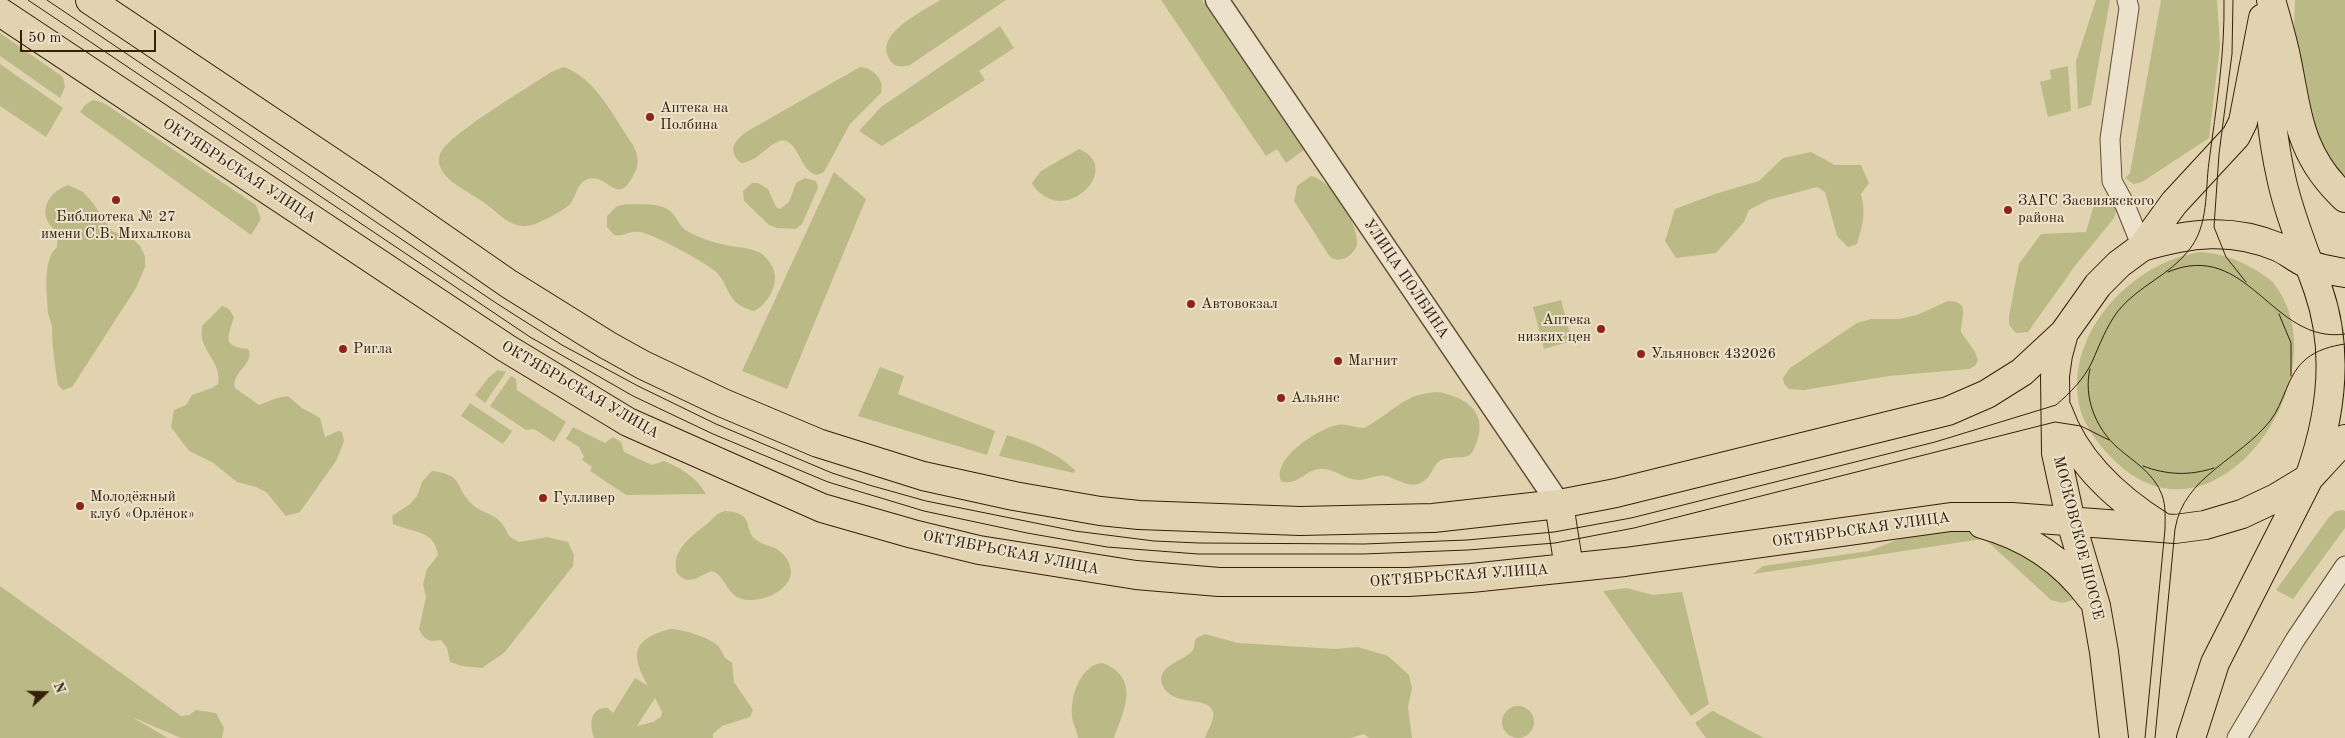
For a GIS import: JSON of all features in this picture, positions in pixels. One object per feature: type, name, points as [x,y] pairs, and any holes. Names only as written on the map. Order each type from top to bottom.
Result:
[{"type":"main road","points":[[90,0],[541,305],[614,349],[682,384],[818,443],[923,476],[1024,498],[1100,511],[1139,515],[1300,521],[1433,518],[1559,504],[1616,493],[1948,411],[1987,394],[2022,372],[2064,332]]},
{"type":"main road","points":[[2266,6],[2285,52],[2304,142],[2319,171],[2345,198]]},
{"type":"main road","points":[[2191,738],[2216,663],[2309,478],[2320,447],[2327,417],[2331,380],[2331,347],[2325,314],[2280,177],[2270,114],[2266,6]]},
{"type":"main road","name":"МОСКОВСКОЕ ШОССЕ","points":[[2114,738],[2104,652],[2096,606],[2072,522],[2056,453],[2055,376],[2064,332],[2098,285],[2119,264],[2142,247],[2174,203],[2236,136],[2244,122],[2266,6]]},
{"type":"main road","name":"ОКТЯБРЬСКАЯ УЛИЦА","points":[[0,12],[506,348],[628,422],[822,508],[913,534],[979,550],[1136,575],[1219,582],[1408,582],[1569,568],[1951,517],[2012,517],[2165,529],[2205,526],[2242,514],[2276,498],[2309,478]]},
{"type":"main road","points":[[2142,247],[2176,237],[2210,233],[2245,237],[2278,247],[2308,264],[2345,273]]},
{"type":"main road","points":[[2056,405],[2072,441],[2097,474],[2123,501],[2165,529]]},
{"type":"main road","points":[[2309,478],[2345,439]]},
{"type":"main road","name":"УЛИЦА ПОЛБИНА","points":[[1559,504],[1569,568]]},
{"type":"main road","points":[[1951,517],[1999,529],[2037,547],[2070,573],[2096,606]]},
{"type":"street","name":"УЛИЦА ПОЛБИНА","points":[[1217,0],[1559,504]]},
{"type":"street","points":[[2127,0],[2129,8],[2110,139],[2112,181],[2125,205],[2142,247]]},
{"type":"street","points":[[2237,738],[2295,640],[2345,566]]},
{"type":"shaded area","points":[[940,0],[1006,0],[910,65],[896,66],[890,60],[887,50],[888,41],[912,17]]},
{"type":"shaded area","points":[[1161,0],[1202,0],[1304,150],[1286,163],[1277,149],[1266,156]]},
{"type":"shaded area","points":[[2096,0],[2110,0],[2091,105],[2078,109],[2076,61]]},
{"type":"shaded area","points":[[2161,0],[2217,0],[2220,46],[2209,138],[2142,182],[2134,184],[2125,178],[2130,173]]},
{"type":"shaded area","points":[[2295,0],[2345,0],[2345,188],[2315,152],[2294,28]]},
{"type":"shaded area","points":[[1000,26],[1014,48],[979,71],[985,80],[882,146],[859,131],[881,107]]},
{"type":"shaded area","points":[[0,33],[63,77],[65,87],[60,98],[0,56]]},
{"type":"shaded area","points":[[0,64],[63,108],[46,137],[0,106]]},
{"type":"shaded area","points":[[2068,66],[2071,111],[2048,117],[2040,82],[2051,79],[2050,70]]},
{"type":"shaded area","points":[[564,67],[575,72],[595,89],[633,145],[637,156],[637,167],[628,184],[623,189],[618,189],[595,178],[588,179],[582,183],[571,203],[564,209],[536,224],[517,225],[457,186],[447,177],[440,166],[440,155],[448,144],[474,122],[551,72]]},
{"type":"shaded area","points":[[860,67],[877,75],[881,83],[881,93],[850,124],[824,172],[817,175],[811,173],[794,147],[784,140],[748,162],[741,163],[737,159],[733,150],[735,143],[746,132]]},
{"type":"shaded area","points":[[93,100],[104,103],[256,205],[261,219],[251,235],[80,112],[85,105]]},
{"type":"shaded area","points":[[1079,149],[1091,157],[1095,166],[1094,176],[1089,186],[1080,194],[1070,199],[1058,201],[1040,193],[1032,183],[1041,171]]},
{"type":"shaded area","points":[[1811,152],[1835,165],[1861,165],[1869,183],[1861,194],[1863,219],[1857,244],[1848,247],[1837,236],[1825,192],[1817,187],[1768,200],[1749,210],[1744,222],[1716,253],[1676,258],[1665,241],[1675,209],[1715,194],[1759,181],[1783,158]]},
{"type":"shaded area","points":[[834,172],[866,199],[787,389],[742,371]]},
{"type":"shaded area","points":[[1311,176],[1319,179],[1335,194],[1343,204],[1354,226],[1357,245],[1346,258],[1338,260],[1330,257],[1294,201],[1297,186]]},
{"type":"shaded area","points":[[805,178],[816,181],[818,188],[802,224],[796,229],[777,228],[769,225],[744,201],[743,191],[752,183],[758,183],[768,189],[776,207],[780,209],[789,202],[796,183]]},
{"type":"shaded area","points":[[68,185],[83,192],[112,231],[134,240],[140,246],[145,256],[145,267],[136,288],[72,387],[63,390],[58,385],[46,287],[47,269],[52,253],[57,247],[57,236],[48,222],[46,210],[49,199],[57,191]]},
{"type":"shaded area","points":[[2101,196],[2111,198],[2117,208],[2114,218],[2075,266],[2028,332],[2016,333],[2009,325],[2009,316],[2019,264],[2041,234],[2086,232],[2095,201]]},
{"type":"shaded area","points":[[627,204],[653,205],[665,208],[674,215],[684,229],[693,234],[717,243],[750,249],[761,254],[770,263],[775,273],[774,285],[769,297],[754,311],[745,308],[733,299],[715,271],[690,255],[640,232],[614,235],[607,227],[607,216],[617,206]]},
{"type":"shaded area","points":[[2200,252],[2229,257],[2256,270],[2272,281],[2291,318],[2294,359],[2283,401],[2263,438],[2234,468],[2199,486],[2162,488],[2124,469],[2094,437],[2080,408],[2078,372],[2084,347],[2095,324],[2111,303],[2130,284],[2152,269],[2175,258]]},
{"type":"shaded area","points":[[1561,300],[1572,341],[1544,349],[1533,307]]},
{"type":"shaded area","points":[[1948,301],[1960,304],[1962,307],[1961,332],[1975,352],[1978,360],[1975,366],[1969,369],[1889,376],[1804,390],[1789,389],[1784,384],[1783,378],[1790,368],[1857,323],[1871,319],[1899,319],[1917,315]]},
{"type":"shaded area","points":[[222,306],[229,309],[234,317],[229,336],[230,343],[239,348],[248,349],[250,354],[249,359],[236,377],[235,388],[259,405],[288,396],[302,408],[320,418],[325,437],[338,431],[342,432],[344,441],[336,461],[300,512],[286,516],[266,492],[237,482],[212,462],[189,451],[171,427],[174,410],[186,405],[192,395],[218,384],[218,372],[202,340],[202,326]]},
{"type":"shaded area","points":[[880,367],[904,376],[898,394],[995,431],[987,455],[858,416]]},
{"type":"shaded area","points":[[498,370],[506,372],[485,403],[475,395],[489,377]]},
{"type":"shaded area","points":[[511,376],[516,379],[517,390],[566,422],[554,442],[534,429],[526,430],[490,406]]},
{"type":"shaded area","points":[[1438,392],[1462,400],[1474,410],[1480,425],[1479,434],[1476,445],[1470,455],[1441,460],[1430,475],[1419,484],[1404,483],[1382,476],[1362,480],[1354,479],[1324,469],[1314,470],[1291,482],[1281,481],[1280,472],[1283,463],[1299,446],[1319,432],[1337,425],[1364,428],[1407,400],[1426,393]]},
{"type":"shaded area","points":[[470,403],[512,431],[503,444],[461,416]]},
{"type":"shaded area","points":[[573,427],[605,443],[613,437],[621,442],[624,452],[652,465],[664,461],[677,467],[693,478],[706,494],[626,495],[590,471],[592,467],[582,460],[584,457],[579,447],[566,439]]},
{"type":"shaded area","points":[[1007,435],[1052,453],[1075,470],[1074,473],[999,456]]},
{"type":"shaded area","points":[[432,471],[449,475],[453,478],[469,501],[500,522],[505,527],[509,536],[519,542],[547,537],[568,542],[574,555],[573,566],[504,653],[482,668],[462,666],[450,662],[447,648],[441,640],[428,640],[419,629],[426,597],[423,584],[427,569],[438,555],[432,540],[422,533],[393,524],[392,516],[410,504],[417,496],[422,482]]},
{"type":"shaded area","points":[[2336,511],[2345,511],[2345,528],[2293,599],[2276,590],[2329,517]]},
{"type":"shaded area","points":[[721,512],[735,512],[745,518],[755,539],[779,550],[789,563],[791,571],[789,580],[777,592],[759,599],[741,599],[731,592],[721,578],[712,571],[690,580],[681,577],[677,573],[676,559],[682,547],[692,536]]},
{"type":"shaded area","points":[[1955,530],[1980,531],[2033,550],[2071,591],[2073,600],[2062,603],[2051,600],[1987,541],[1982,539],[1753,574],[1763,566],[1869,551],[1909,535]]},
{"type":"shaded area","points":[[0,586],[181,716],[189,715],[196,710],[216,713],[224,728],[222,738],[181,738],[132,717],[168,738],[0,738]]},
{"type":"shaded area","points":[[1627,588],[1653,595],[1682,592],[1709,704],[1691,716],[1603,591]]},
{"type":"shaded area","points":[[670,629],[682,631],[704,637],[719,647],[726,658],[732,662],[734,682],[753,710],[750,717],[722,726],[713,734],[713,738],[594,738],[591,722],[594,713],[602,708],[608,708],[613,713],[635,678],[648,686],[638,665],[638,649],[642,643],[657,633]],"holes":[[[655,698],[662,712],[661,717],[653,722],[637,726]]]},
{"type":"shaded area","points":[[1205,634],[1238,643],[1335,649],[1358,647],[1388,656],[1409,675],[1412,688],[1408,707],[1412,738],[1369,738],[1364,734],[1351,738],[1205,738],[1213,718],[1213,712],[1210,707],[1173,696],[1166,691],[1161,678],[1166,668],[1192,651],[1196,638]]},
{"type":"shaded area","points":[[1103,663],[1115,669],[1122,677],[1126,686],[1125,705],[1122,716],[1114,738],[1078,738],[1072,715],[1075,690],[1078,682],[1089,669]]},
{"type":"shaded area","points":[[1518,706],[1529,711],[1534,722],[1529,733],[1518,738],[1507,733],[1502,722],[1507,711]]},
{"type":"shaded area","points":[[1712,711],[1764,738],[1706,738],[1695,723]]},
{"type":"tram line","points":[[28,0],[530,337],[633,396],[713,434],[828,482],[924,511],[1027,533],[1107,547],[1198,554],[1363,554],[1468,550],[1555,543],[1634,528],[2055,422],[2081,426],[2109,440]]},
{"type":"tram line","points":[[47,0],[496,303],[562,345],[638,386],[716,424],[832,473],[926,501],[1075,531],[1154,541],[1364,544],[1467,540],[1554,532],[1631,518],[1935,442],[2056,405],[2085,374],[2118,311],[2135,294],[2173,267],[2189,250],[2200,230],[2205,208],[2220,81],[2224,0]]},
{"type":"tram line","points":[[2233,0],[2232,54],[2219,154],[2214,227],[2226,257],[2246,282]]},
{"type":"tram line","points":[[2168,272],[2196,265],[2219,269],[2240,280],[2298,324],[2320,333],[2345,334]]},
{"type":"tram line","points":[[2279,314],[2291,343],[2291,376]]},
{"type":"tram line","points":[[2155,738],[2175,529],[2180,511],[2189,495],[2201,482],[2257,435],[2270,421],[2294,372],[2300,365],[2319,351],[2345,344]]},
{"type":"tram line","points":[[2090,369],[2088,380],[2090,401],[2103,432],[2118,448],[2149,474],[2158,487],[2164,503],[2165,529],[2145,738]]},
{"type":"tram line","points":[[2143,466],[2169,473],[2187,473],[2214,468]]},
{"type":"place","name":"Аптека на Полбина","points":[[650,117]]},
{"type":"place","name":"Библиотека № 27 имени С.В. Михалкова","points":[[116,200]]},
{"type":"place","name":"ЗАГС Засвияжского района","points":[[2008,210]]},
{"type":"place","name":"Автовокзал","points":[[1191,304]]},
{"type":"place","name":"Аптека низких цен","points":[[1601,329]]},
{"type":"place","name":"Ригла","points":[[343,349]]},
{"type":"place","name":"Ульяновск 432026","points":[[1641,354]]},
{"type":"place","name":"Магнит","points":[[1338,361]]},
{"type":"place","name":"Альянс","points":[[1281,398]]},
{"type":"place","name":"Гулливер","points":[[543,498]]},
{"type":"place","name":"Молодёжный клуб «Орлёнок»","points":[[80,506]]}]
